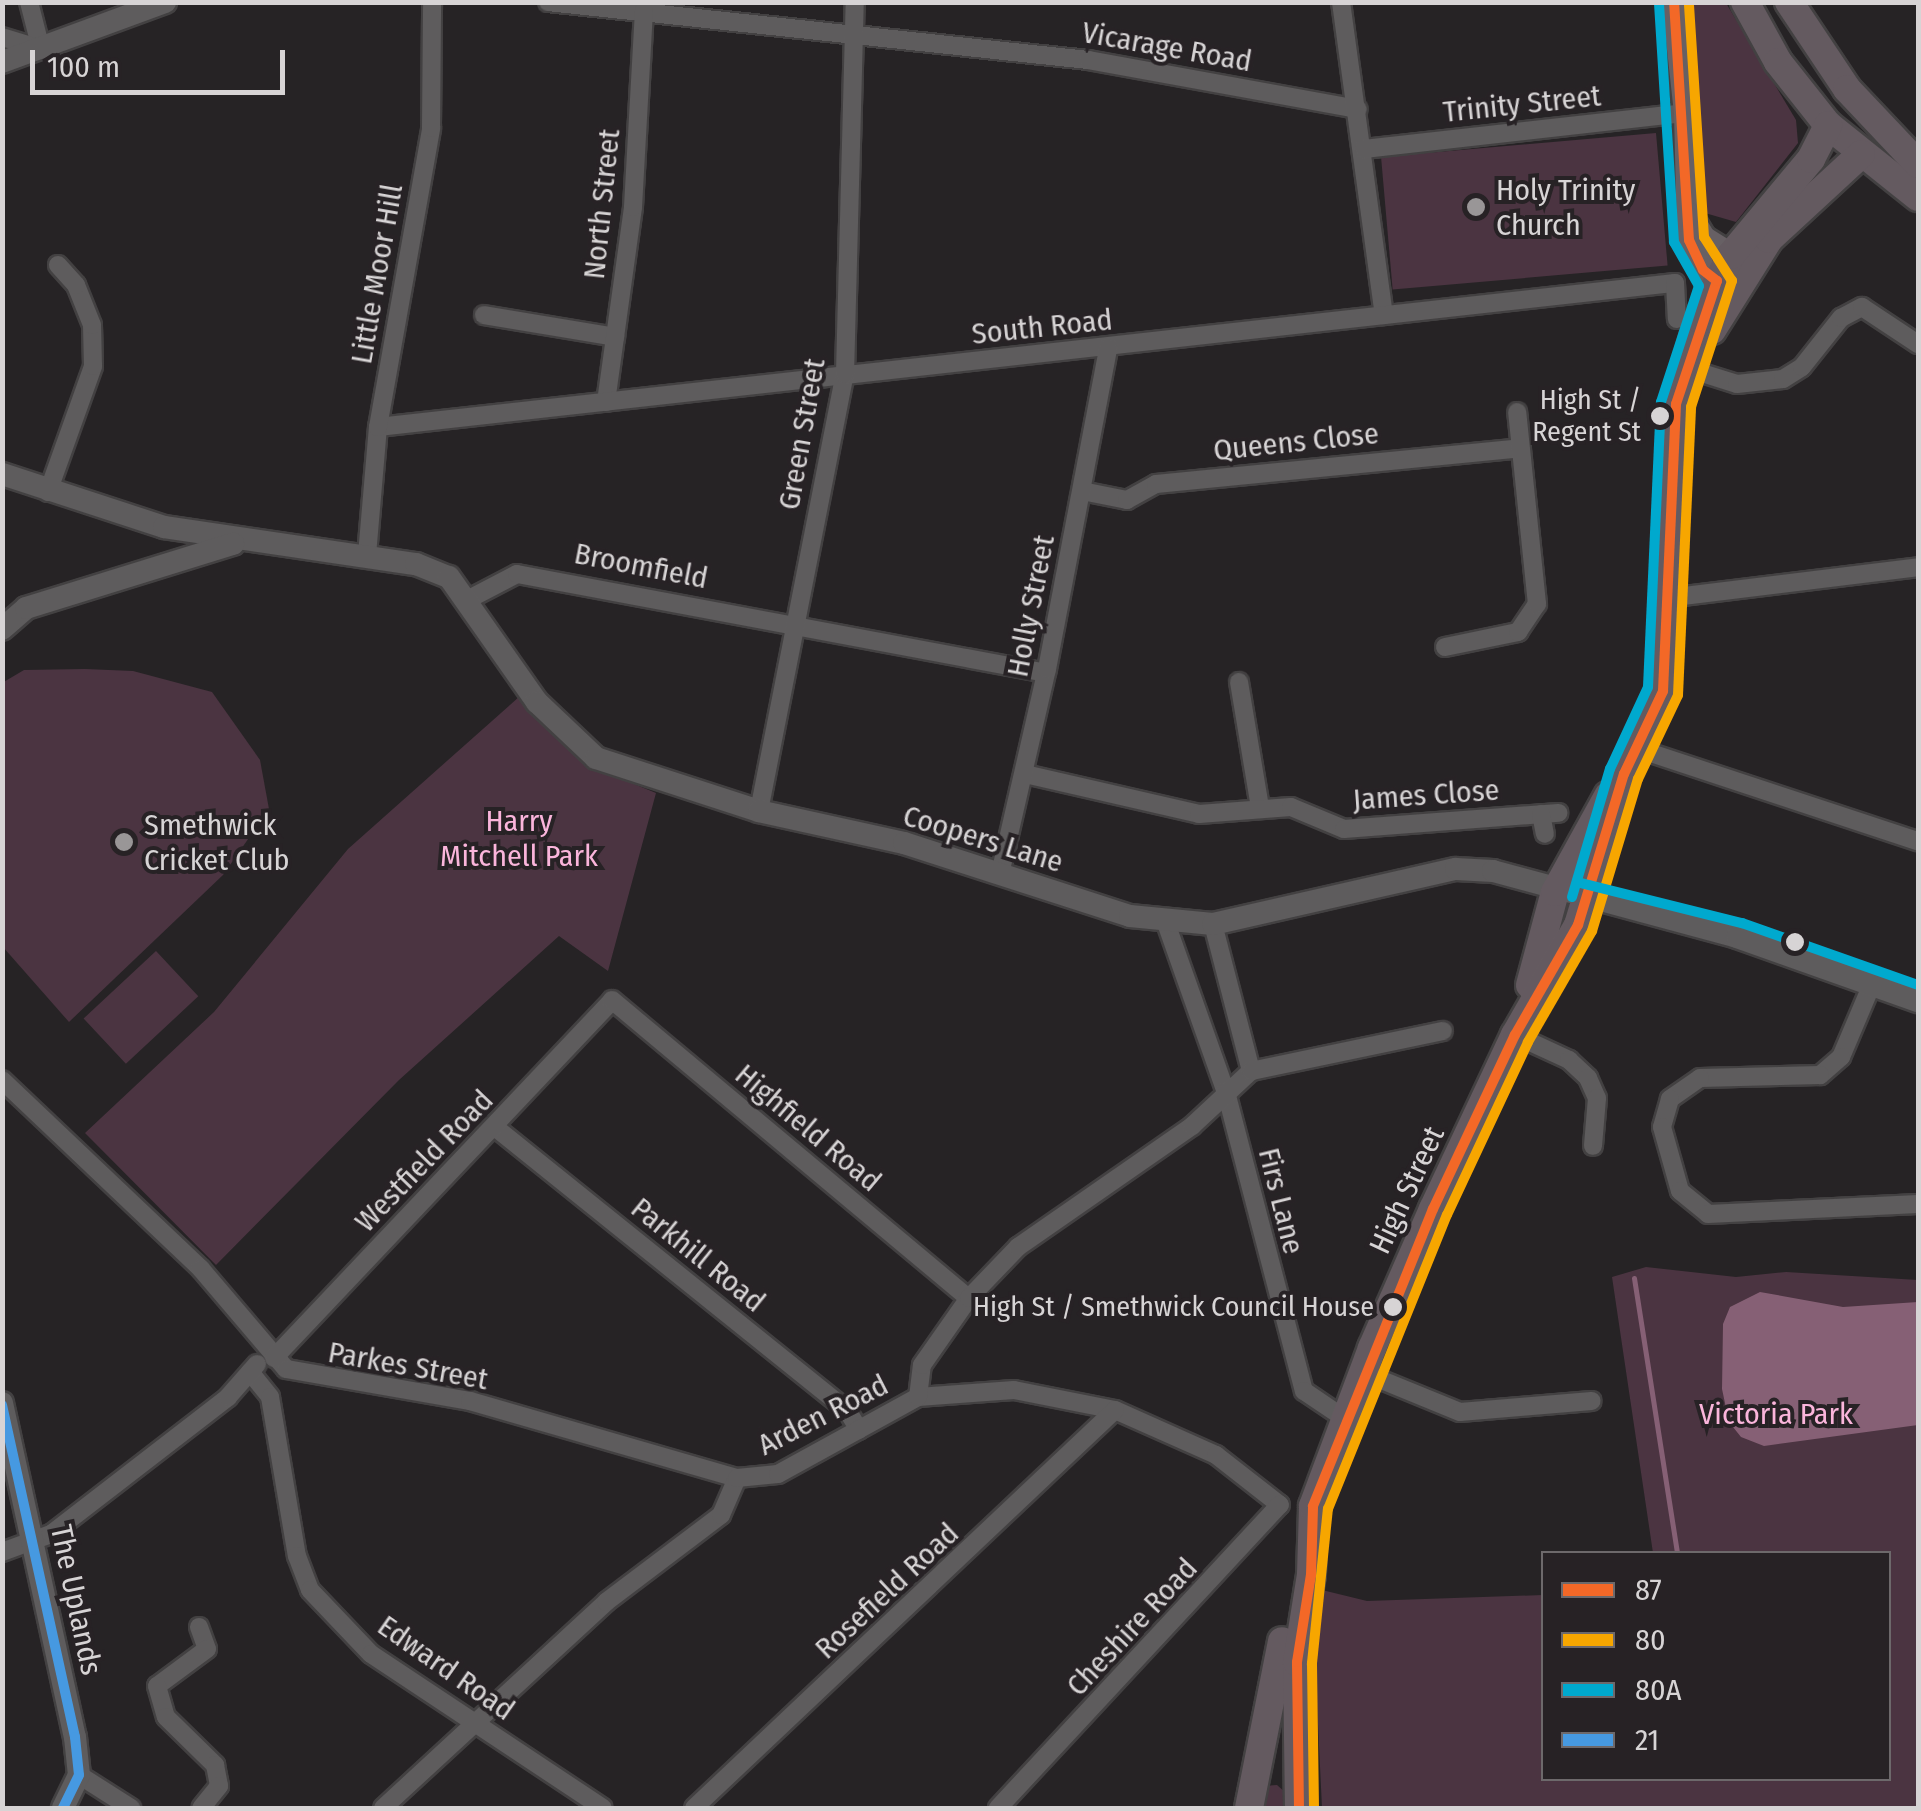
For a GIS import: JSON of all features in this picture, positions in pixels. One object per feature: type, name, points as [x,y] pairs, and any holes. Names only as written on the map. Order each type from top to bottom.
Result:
[{"type":"main road","points":[[1674,2],[1686,113],[1689,240],[1703,270],[1717,280]]},
{"type":"main road","points":[[1745,2],[1778,62],[1828,124],[1918,197]]},
{"type":"main road","points":[[1757,2],[1778,62]]},
{"type":"main road","points":[[1786,2],[1818,78],[1862,140],[1861,154]]},
{"type":"main road","points":[[1786,2],[1847,89],[1918,164]]},
{"type":"main road","name":"High Street","points":[[1690,359],[1739,260],[1811,159],[1828,124]]},
{"type":"main road","name":"High Street","points":[[1299,1794],[1296,1720],[1314,1506],[1362,1372],[1515,1035],[1586,901],[1630,761],[1666,598],[1676,404],[1717,280],[1861,154]]},
{"type":"main road","points":[[1689,216],[1704,238],[1739,260]]},
{"type":"main road","name":"High Street","points":[[1515,1035],[1556,892],[1586,827],[1630,761]]},
{"type":"main road","name":"High Street","points":[[1252,1798],[1298,1560],[1309,1544]]},
{"type":"main road","points":[[1268,1719],[1296,1720]]},
{"type":"main road","points":[[1252,1798],[1270,1774],[1299,1794]]},
{"type":"street","points":[[30,2],[41,49]]},
{"type":"street","points":[[2,62],[140,7],[165,2]]},
{"type":"street","name":"Little Moor Hill","points":[[367,555],[378,426],[431,128],[432,2]]},
{"type":"street","name":"Vicarage Road","points":[[548,2],[1088,60],[1358,109]]},
{"type":"street","name":"Green Street","points":[[758,811],[845,374],[854,2]]},
{"type":"street","points":[[1341,2],[1384,315]]},
{"type":"street","name":"North Street","points":[[606,402],[634,208],[644,10]]},
{"type":"street","points":[[2,36],[41,49]]},
{"type":"street","name":"Trinity Street","points":[[1364,150],[1686,113]]},
{"type":"street","points":[[48,492],[92,366],[92,325],[76,285],[58,266]]},
{"type":"street","name":"South Road","points":[[378,426],[1676,283],[1677,319]]},
{"type":"street","points":[[1690,359],[1737,384],[1783,379],[1802,368],[1841,318],[1862,308],[1918,344]]},
{"type":"street","points":[[484,315],[615,337]]},
{"type":"street","name":"Holly Street","points":[[1000,874],[1046,673],[1108,348]]},
{"type":"street","points":[[1446,648],[1502,638],[1532,620],[1537,604],[1517,412]]},
{"type":"street","name":"Queens Close","points":[[1082,491],[1127,500],[1156,484],[1520,448]]},
{"type":"street","points":[[2,474],[164,527],[242,542],[367,555],[449,577],[469,599]]},
{"type":"street","points":[[143,569],[157,556],[164,527]]},
{"type":"street","points":[[2,629],[26,608],[143,569],[242,542]]},
{"type":"street","points":[[1666,598],[1918,567]]},
{"type":"street","name":"Broomfield","points":[[469,599],[517,574],[1046,673]]},
{"type":"street","name":"Coopers Lane","points":[[469,599],[537,702],[596,758],[758,811],[904,843],[1166,923],[1213,924],[1456,869],[1493,871],[1586,901],[1737,937],[1918,1001]]},
{"type":"street","points":[[1239,682],[1260,808]]},
{"type":"street","points":[[1630,761],[1918,841]]},
{"type":"street","name":"James Close","points":[[1025,774],[1199,814],[1260,808],[1311,812],[1344,829],[1550,814],[1545,834]]},
{"type":"street","name":"Firs Lane","points":[[1166,923],[1226,1092],[1304,1391],[1344,1418]]},
{"type":"street","points":[[1213,924],[1252,1070],[1443,1032]]},
{"type":"street","points":[[1872,984],[1841,1057],[1820,1076],[1700,1078],[1670,1099],[1662,1127],[1680,1191],[1708,1214],[1918,1204]]},
{"type":"street","name":"Westfield Road","points":[[255,1379],[271,1355],[496,1128],[612,1000]]},
{"type":"street","name":"Highfield Road","points":[[612,1000],[969,1298]]},
{"type":"street","points":[[1515,1035],[1569,1060],[1588,1078],[1596,1098],[1593,1146]]},
{"type":"street","name":"Arden Road","points":[[382,1808],[606,1602],[721,1515],[738,1478],[778,1474],[918,1397],[922,1365],[969,1298],[1062,1211],[1168,1144],[1252,1070]]},
{"type":"street","name":"Parkes Street","points":[[2,1080],[201,1269],[271,1355],[295,1372],[470,1401],[738,1478]]},
{"type":"street","name":"Parkhill Road","points":[[496,1128],[847,1410],[859,1430]]},
{"type":"street","points":[[2,1552],[32,1542],[255,1379],[295,1372]]},
{"type":"street","points":[[1362,1372],[1460,1412],[1592,1401]]},
{"type":"street","name":"Edward Road","points":[[255,1379],[270,1397],[297,1556],[310,1590],[371,1654],[602,1808]]},
{"type":"street","points":[[918,1397],[1014,1390],[1114,1410],[1216,1455],[1280,1505],[1314,1506]]},
{"type":"street","name":"The Uplands","points":[[2,1403],[79,1775]]},
{"type":"street","name":"Rosefield Road","points":[[694,1808],[1114,1410]]},
{"type":"street","name":"Cheshire Road","points":[[998,1808],[1280,1505]]},
{"type":"street","points":[[199,1628],[207,1649],[157,1686],[166,1716],[216,1765],[219,1786],[200,1808]]},
{"type":"street","points":[[63,1808],[79,1775],[131,1808]]},
{"type":"green space","points":[[1692,3],[1726,3],[1796,120],[1798,143],[1736,222],[1705,213]]},
{"type":"green space","points":[[1656,133],[1668,265],[1393,290],[1381,157]]},
{"type":"green space","name":"Smethwick Cricket Club","points":[[24,670],[133,671],[212,692],[260,760],[269,809],[223,875],[69,1022],[3,947],[2,683]]},
{"type":"green space","name":"Harry Mitchell Park","points":[[520,696],[600,770],[656,793],[608,971],[559,936],[399,1080],[216,1265],[85,1133],[214,1012],[348,849]]},
{"type":"green space","points":[[156,951],[198,996],[126,1064],[84,1019]]},
{"type":"green space","name":"Victoria Park","points":[[1646,1267],[1736,1277],[1786,1272],[1918,1280],[1918,1808],[1322,1808],[1314,1641],[1322,1590],[1367,1601],[1541,1595],[1541,1781],[1891,1781],[1891,1551],[1653,1551],[1612,1277]]},
{"type":"green space","points":[[1277,1785],[1286,1793],[1286,1808],[1254,1808],[1264,1786]]},
{"type":"shaded area","points":[[1760,1292],[1843,1307],[1918,1302],[1918,1425],[1764,1446],[1741,1437],[1729,1422],[1722,1389],[1723,1324],[1730,1307]]},
{"type":"waterway","points":[[1634,1278],[1677,1551]]},
{"type":"transit line","name":"87","points":[[1299,1808],[1297,1662],[1311,1575],[1313,1506],[1433,1209],[1515,1035],[1578,925],[1624,774],[1663,691],[1676,404],[1717,281],[1703,270],[1689,240],[1674,2]]},
{"type":"transit line","name":"80","points":[[1314,1808],[1312,1663],[1328,1509],[1447,1215],[1528,1042],[1592,931],[1638,779],[1678,695],[1691,407],[1732,281],[1704,237],[1689,2]]},
{"type":"transit line","name":"80A","points":[[1572,897],[1610,769],[1648,687],[1661,402],[1699,286],[1674,242],[1659,4]]},
{"type":"transit line","name":"80A","points":[[1577,882],[1742,923],[1918,985]]},
{"type":"transit line","name":"21","points":[[2,1405],[75,1737],[79,1775],[63,1808]]},
{"type":"place","name":"Holy Trinity Church","points":[[1476,207]]},
{"type":"place","name":"High St / Regent St","points":[[1660,416]]},
{"type":"place","name":"Smethwick Cricket Club","points":[[124,842]]},
{"type":"place","name":"High St / Smethwick Council House","points":[[1393,1307]]}]
